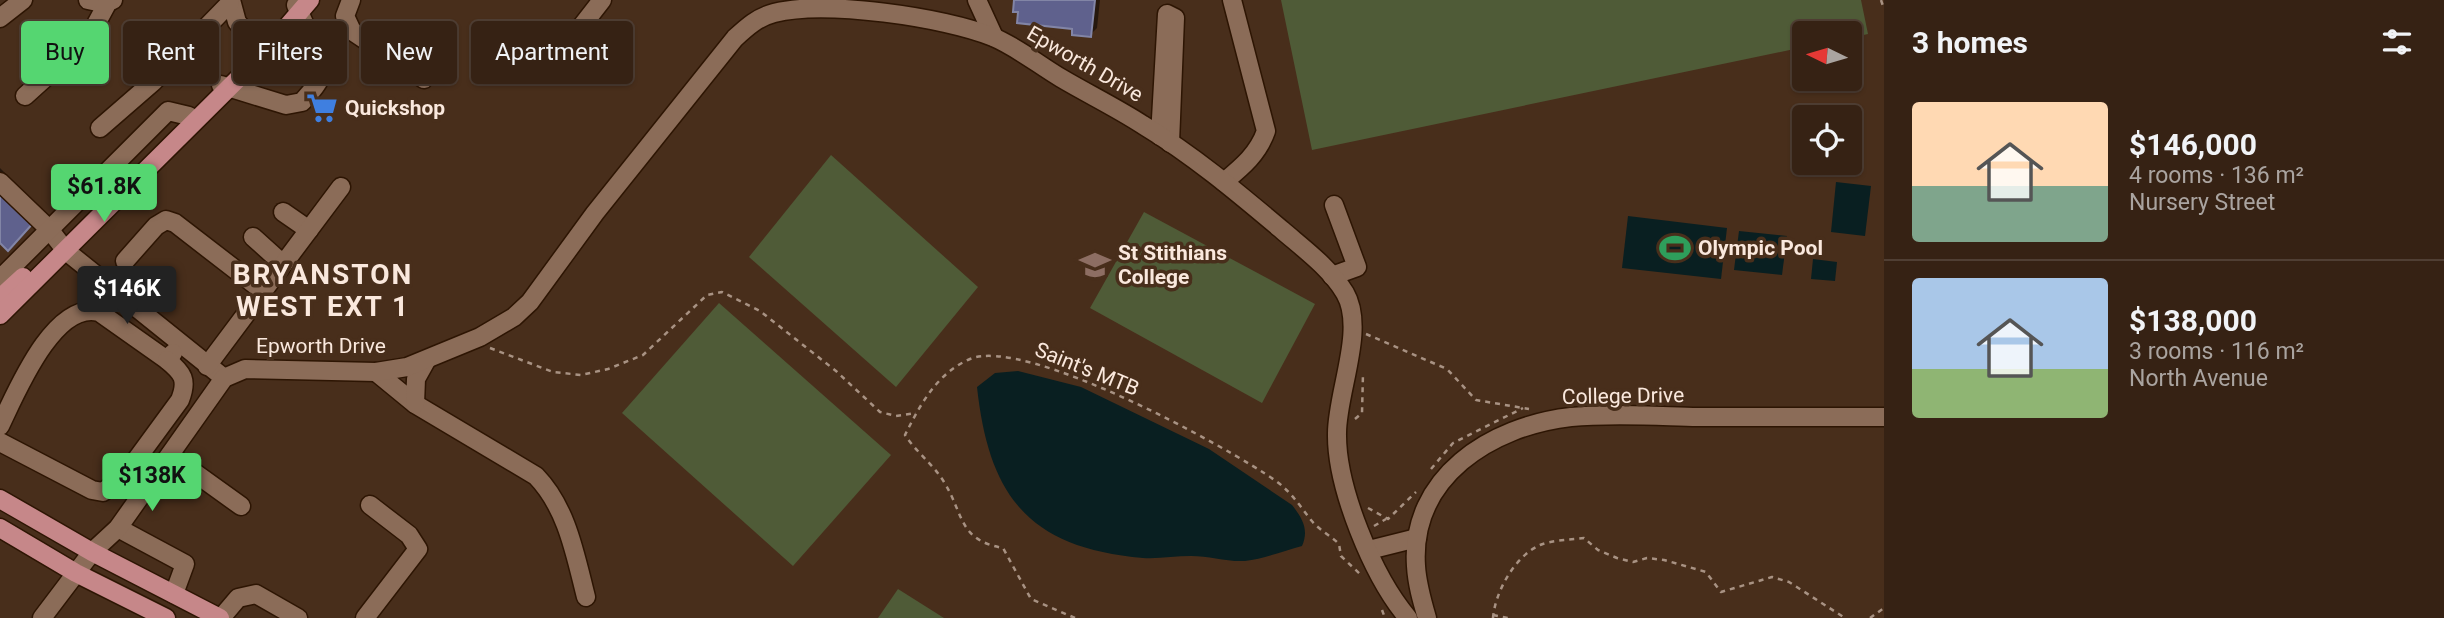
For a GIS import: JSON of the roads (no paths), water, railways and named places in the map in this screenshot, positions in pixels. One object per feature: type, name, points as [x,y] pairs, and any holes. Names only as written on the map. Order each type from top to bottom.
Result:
[{"type":"main road","points":[[285,21],[301,5]]},
{"type":"main road","points":[[0,315],[58,241],[225,86],[301,5]]},
{"type":"main road","points":[[0,298],[233,77]]},
{"type":"main road","points":[[0,499],[92,552],[220,618]]},
{"type":"main road","points":[[0,528],[76,573],[166,618]]},
{"type":"street","points":[[0,18],[23,0]]},
{"type":"street","points":[[25,96],[88,40],[110,1],[88,0]]},
{"type":"street","points":[[351,0],[345,16],[352,31],[361,37]]},
{"type":"street","points":[[586,21],[602,0]]},
{"type":"street","points":[[977,0],[994,37]]},
{"type":"street","points":[[1224,182],[1249,161],[1261,146],[1266,131],[1232,0]]},
{"type":"street","points":[[100,128],[153,82],[230,2],[237,21]]},
{"type":"street","points":[[225,86],[286,105],[302,102],[319,80],[320,72],[301,5]]},
{"type":"street","name":"Epworth Drive","points":[[223,379],[245,369],[376,372],[426,361],[471,341],[514,317],[530,302],[595,213],[719,56],[753,22],[777,6],[895,13],[939,21],[994,37],[1165,140],[1224,182],[1332,275],[1353,311],[1353,331],[1338,420],[1338,450],[1347,489],[1369,550],[1384,581],[1408,618]]},
{"type":"street","points":[[1165,140],[1171,16]]},
{"type":"street","points":[[0,182],[58,241],[223,379],[118,528],[92,552],[42,618]]},
{"type":"street","points":[[207,366],[341,187]]},
{"type":"street","points":[[1332,275],[1357,267],[1334,205]]},
{"type":"street","points":[[283,212],[309,230]]},
{"type":"street","points":[[125,261],[156,226],[166,220],[175,223],[263,291]]},
{"type":"street","points":[[253,237],[283,264]]},
{"type":"street","points":[[0,279],[58,241]]},
{"type":"street","points":[[0,426],[5,404],[40,348],[78,312],[89,309],[99,312],[167,360],[183,374],[186,386],[180,400],[125,475],[103,492],[92,490],[0,442]]},
{"type":"street","points":[[167,360],[180,345]]},
{"type":"street","points":[[415,404],[416,379],[426,361]]},
{"type":"street","points":[[376,372],[415,404],[536,476],[552,492],[569,532],[586,597]]},
{"type":"street","name":"College Drive","points":[[1427,618],[1416,566],[1417,538],[1432,493],[1456,464],[1496,438],[1556,419],[1587,416],[1884,417]]},
{"type":"street","points":[[170,455],[240,506]]},
{"type":"street","points":[[365,618],[418,549],[409,535],[370,505]]},
{"type":"street","points":[[118,528],[185,564],[174,594]]},
{"type":"street","points":[[1369,550],[1417,538]]},
{"type":"street","points":[[220,618],[238,598],[256,594],[298,618]]},
{"type":"water","points":[[1836,182],[1871,186],[1865,236],[1831,232]]},
{"type":"water","name":"Olympic Pool","points":[[1628,216],[1727,228],[1721,279],[1622,268]]},
{"type":"water","points":[[1739,231],[1787,236],[1782,275],[1734,270]]},
{"type":"water","points":[[1813,259],[1837,262],[1835,281],[1811,279]]},
{"type":"water","points":[[1018,371],[1081,387],[1209,449],[1292,505],[1304,525],[1302,546],[1245,561],[1191,556],[1143,558],[1071,543],[1044,529],[1022,510],[1005,487],[992,459],[983,426],[977,387],[995,373]]},
{"type":"place","name":"Quickshop","points":[[322,108]]},
{"type":"place","name":"Olympic Pool","points":[[1675,248]]},
{"type":"place","name":"St Stithians College","points":[[1095,265]]},
{"type":"district","name":"BRYANSTON WEST EXT 1","points":[[323,290]]}]
